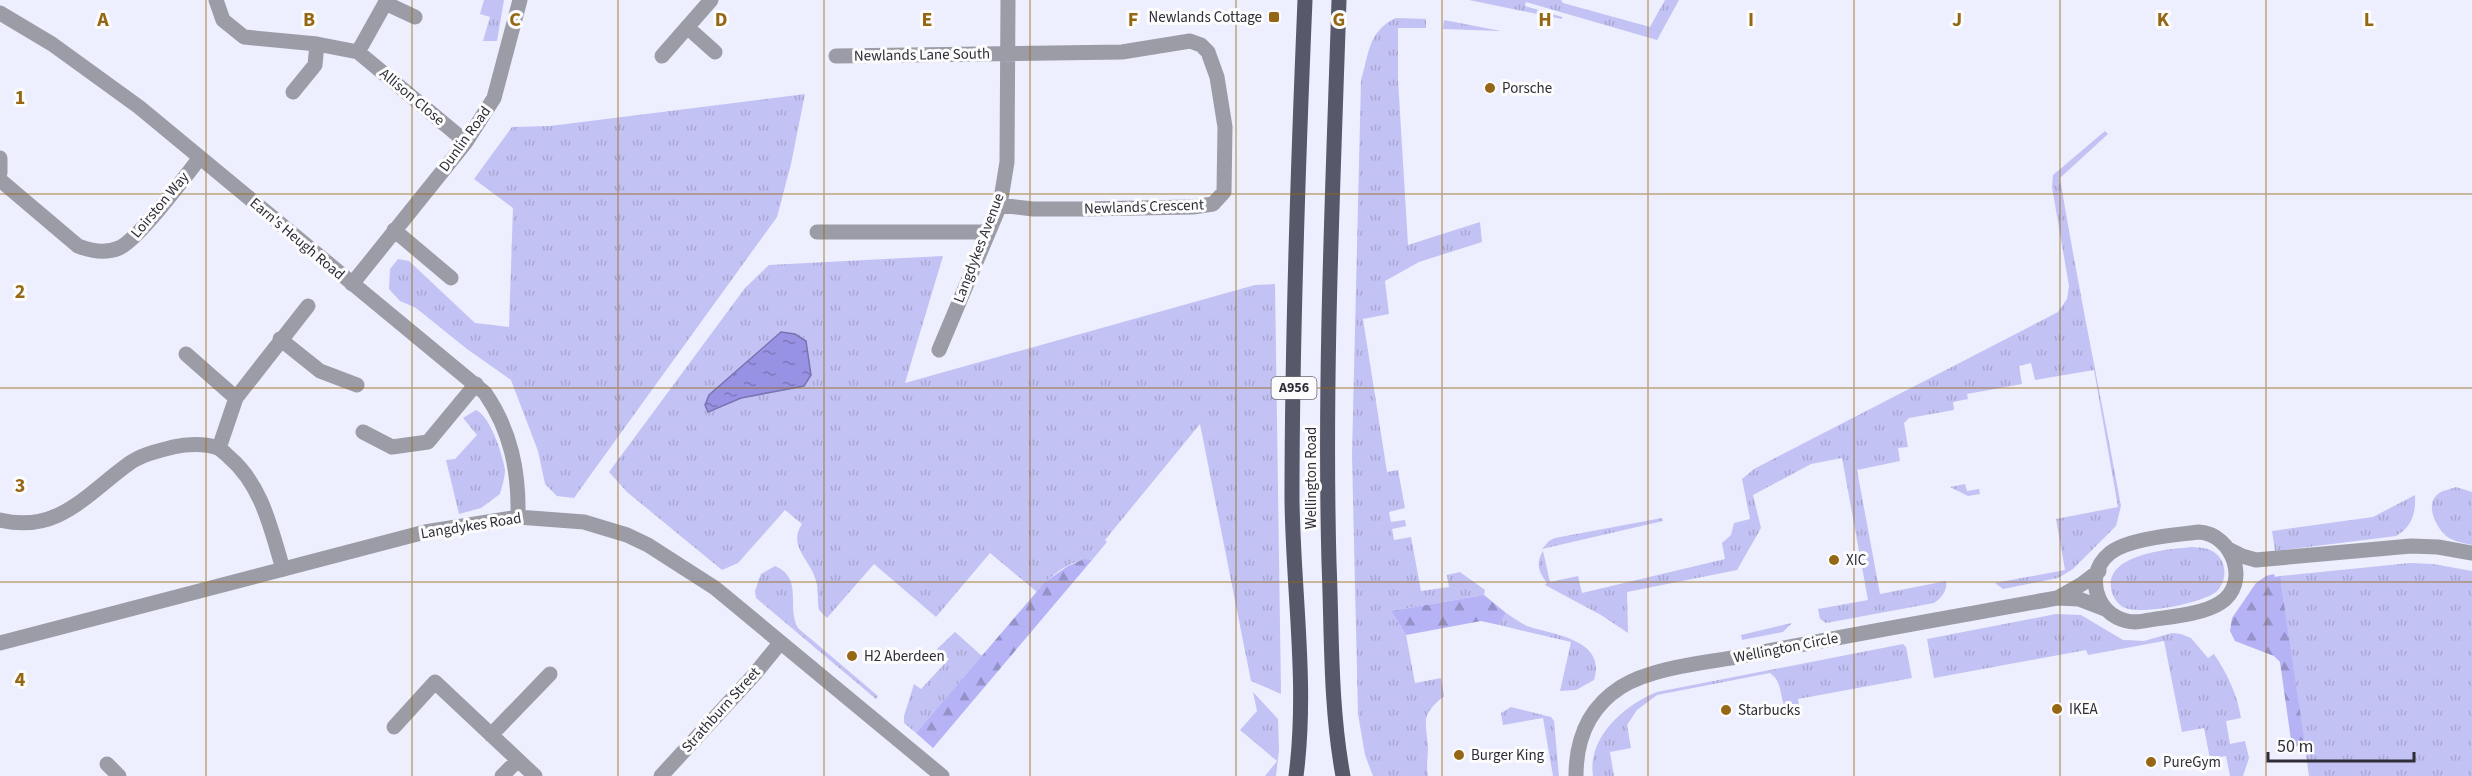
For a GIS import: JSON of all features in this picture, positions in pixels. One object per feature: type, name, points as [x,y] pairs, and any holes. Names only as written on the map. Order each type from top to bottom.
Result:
[{"type":"main road","name":"Wellington Road","points":[[1296,776],[1300,702],[1292,501],[1305,0]]},
{"type":"main road","name":"Wellington Road","points":[[1339,0],[1328,517],[1334,695],[1343,776]]},
{"type":"street","name":"Allison Close","points":[[216,0],[223,20],[244,37],[317,44],[358,52],[466,142]]},
{"type":"street","name":"Dunlin Road","points":[[351,284],[466,142],[494,98],[520,0]]},
{"type":"street","points":[[662,56],[711,0]]},
{"type":"street","name":"Langdykes Avenue","points":[[939,350],[1000,205],[1008,162],[1008,0]]},
{"type":"street","points":[[358,52],[386,1],[415,17]]},
{"type":"street","name":"Earn's Heugh Road","points":[[0,13],[52,44],[101,78],[476,384],[494,406],[511,444],[516,466],[518,517]]},
{"type":"street","points":[[687,27],[715,52]]},
{"type":"street","name":"Newlands Crescent","points":[[1000,205],[1083,209],[1193,207],[1213,204],[1224,192],[1226,179],[1222,105],[1208,52],[1201,45],[1190,40],[1122,52],[1008,54]]},
{"type":"street","points":[[293,92],[315,65],[317,44]]},
{"type":"street","name":"Newlands Lane South","points":[[836,56],[1008,54]]},
{"type":"street","points":[[0,158],[0,173]]},
{"type":"street","name":"Loirston Way","points":[[0,180],[78,246],[103,252],[118,249],[133,239],[200,159]]},
{"type":"street","points":[[394,230],[452,278]]},
{"type":"street","points":[[817,232],[988,232]]},
{"type":"street","points":[[219,448],[236,398],[308,306]]},
{"type":"street","points":[[280,339],[320,371],[357,385]]},
{"type":"street","points":[[186,354],[236,398]]},
{"type":"street","points":[[363,432],[392,447],[428,442],[476,384]]},
{"type":"street","points":[[0,520],[15,524],[42,523],[77,506],[128,464],[151,452],[185,445],[219,448],[241,467],[258,492],[283,569]]},
{"type":"street","name":"Langdykes Road","points":[[0,643],[425,532],[518,517],[584,522],[627,535],[648,545],[715,588],[942,776]]},
{"type":"street","points":[[2265,560],[2244,573],[2223,601],[2213,607],[2140,622],[2119,620],[2105,609],[2096,591],[2099,571],[2107,556],[2116,549],[2199,532],[2211,534],[2228,549],[2246,558],[2265,560],[2411,546],[2438,547],[2472,553]]},
{"type":"street","points":[[2228,549],[2236,566],[2233,585]]},
{"type":"street","name":"Wellington Circle","points":[[2057,598],[2099,571]]},
{"type":"street","name":"Wellington Circle","points":[[1576,776],[1579,740],[1590,717],[1610,695],[1629,683],[1667,671],[2057,598],[2079,599],[2105,609]]},
{"type":"street","name":"Strathburn Street","points":[[661,776],[754,675],[780,643]]},
{"type":"street","points":[[491,735],[550,674]]},
{"type":"street","points":[[394,727],[435,682],[535,776]]},
{"type":"street","points":[[502,776],[518,760]]},
{"type":"street","points":[[107,764],[119,776]]},
{"type":"green space","points":[[484,0],[504,0],[497,41],[483,41],[490,17],[480,14]]},
{"type":"green space","points":[[1469,0],[1561,0],[1563,3],[1650,27],[1665,0],[1679,0],[1657,40],[1526,2],[1525,6],[1562,17],[1562,19]]},
{"type":"green space","points":[[1396,18],[1426,19],[1426,28],[1398,28],[1398,80],[1408,245],[1480,222],[1482,242],[1419,262],[1385,281],[1389,314],[1363,319],[1387,472],[1398,470],[1405,508],[1389,512],[1391,522],[1405,520],[1406,526],[1392,529],[1394,540],[1411,537],[1421,591],[1449,587],[1447,575],[1460,572],[1485,590],[1484,595],[1391,611],[1406,635],[1415,683],[1441,678],[1444,696],[1431,709],[1426,719],[1428,776],[1373,776],[1365,755],[1358,714],[1352,455],[1361,80],[1368,52],[1375,36],[1387,23]]},
{"type":"green space","points":[[1444,20],[1501,31],[1443,29]]},
{"type":"green space","points":[[805,94],[791,164],[777,217],[574,498],[557,496],[545,484],[538,451],[511,380],[467,349],[416,308],[400,301],[389,289],[390,269],[398,259],[409,261],[475,323],[509,327],[513,208],[474,179],[512,127],[550,126]]},
{"type":"green space","points":[[2105,131],[2108,134],[2060,178],[2121,506],[2116,526],[2073,569],[2058,578],[2003,589],[1995,583],[2065,570],[2056,519],[2118,507],[2094,370],[2035,380],[2031,363],[2019,366],[2022,384],[1967,394],[1968,399],[1953,402],[1954,410],[1909,418],[1904,423],[1908,447],[1898,448],[1900,461],[1857,470],[1880,594],[1946,581],[1943,594],[1934,603],[1826,623],[1820,619],[1818,609],[1868,600],[1842,458],[1811,464],[1753,495],[1761,528],[1737,570],[1627,592],[1628,633],[1601,615],[1545,585],[1547,583],[1539,564],[1543,551],[1550,582],[1578,576],[1582,593],[1725,559],[1722,543],[1731,535],[1734,523],[1750,519],[1742,479],[1754,469],[2058,312],[2067,299],[2069,286],[2052,187],[2053,175]]},
{"type":"green space","points":[[943,256],[905,383],[1255,285],[1275,284],[1281,694],[1251,681],[1200,424],[1105,540],[1107,542],[1092,560],[1069,565],[1048,580],[1037,592],[990,553],[936,617],[874,564],[827,618],[819,610],[816,581],[797,539],[802,524],[785,510],[738,563],[722,570],[627,492],[609,472],[745,288],[769,265]]},
{"type":"green space","points":[[476,410],[491,428],[499,446],[505,470],[500,494],[481,508],[459,514],[446,460],[455,459],[477,435],[463,418]]},
{"type":"green space","points":[[1965,484],[1967,491],[1979,489],[1980,494],[1968,496],[1950,487]]},
{"type":"green space","points":[[2456,487],[2472,492],[2472,545],[2445,535],[2437,525],[2433,513],[2435,497]]},
{"type":"green space","points":[[2415,495],[2412,519],[2396,536],[2275,551],[2272,531],[2373,517]]},
{"type":"green space","points":[[1662,518],[1663,521],[1542,549],[1555,538]]},
{"type":"green space","points":[[2192,547],[2208,549],[2216,553],[2223,563],[2223,581],[2216,592],[2185,604],[2156,609],[2131,609],[2123,607],[2116,601],[2111,588],[2112,577],[2118,568],[2128,561],[2155,552]]},
{"type":"green space","points":[[1084,559],[1092,560],[933,748],[916,733],[1045,582],[1068,566]]},
{"type":"green space","points":[[2410,563],[2433,564],[2472,571],[2472,776],[2309,776],[2280,576]]},
{"type":"green space","points":[[775,566],[784,571],[792,585],[793,611],[798,628],[878,696],[876,699],[756,598],[755,591],[761,574]]},
{"type":"green space","points":[[2274,574],[2275,577],[2280,576],[2305,745],[2292,747],[2280,662],[2274,656],[2235,641],[2230,631],[2232,618],[2256,583]]},
{"type":"green space","points":[[1484,595],[1506,613],[1499,625],[1481,621],[1406,635],[1391,611]]},
{"type":"green space","points":[[1506,613],[1527,626],[1563,636],[1585,647],[1593,656],[1596,666],[1594,680],[1576,690],[1560,691],[1571,642],[1499,625]]},
{"type":"green space","points":[[2056,614],[2081,615],[2123,640],[2144,641],[2172,633],[2181,634],[2191,638],[2208,658],[2214,654],[2224,669],[2239,709],[2241,718],[2226,721],[2230,744],[2245,741],[2249,758],[2243,776],[2230,776],[2226,756],[2210,759],[2204,728],[2182,732],[2164,641],[2088,655],[2086,650],[1934,678],[1927,639]]},
{"type":"green space","points":[[1792,623],[1783,632],[1742,640],[1741,635]]},
{"type":"green space","points":[[955,632],[982,656],[916,733],[904,723],[914,684],[921,689],[949,659],[937,649]]},
{"type":"green space","points":[[1903,644],[1906,647],[1912,678],[1798,699],[1801,717],[1787,710],[1779,685],[1770,673],[1657,695],[1637,710],[1627,725],[1631,748],[1610,752],[1614,776],[1593,776],[1596,749],[1610,725],[1632,705],[1657,692]]},
{"type":"green space","points":[[1253,692],[1278,719],[1279,750],[1276,776],[1265,776],[1277,761],[1240,730],[1257,711]]},
{"type":"green space","points":[[1511,707],[1551,717],[1554,721],[1559,776],[1553,776],[1543,718],[1503,725],[1501,713]]},
{"type":"water","points":[[781,332],[795,334],[806,341],[811,375],[804,386],[741,398],[708,412],[705,405],[709,395]]},
{"type":"place","name":"Newlands Cottage","points":[[1274,17]]},
{"type":"place","name":"Porsche","points":[[1490,88]]},
{"type":"place","name":"XIC","points":[[1834,560]]},
{"type":"place","name":"H2 Aberdeen","points":[[852,656]]},
{"type":"place","name":"IKEA","points":[[2057,709]]},
{"type":"place","name":"Starbucks","points":[[1726,710]]},
{"type":"place","name":"Burger King","points":[[1459,755]]},
{"type":"place","name":"PureGym","points":[[2151,762]]}]
